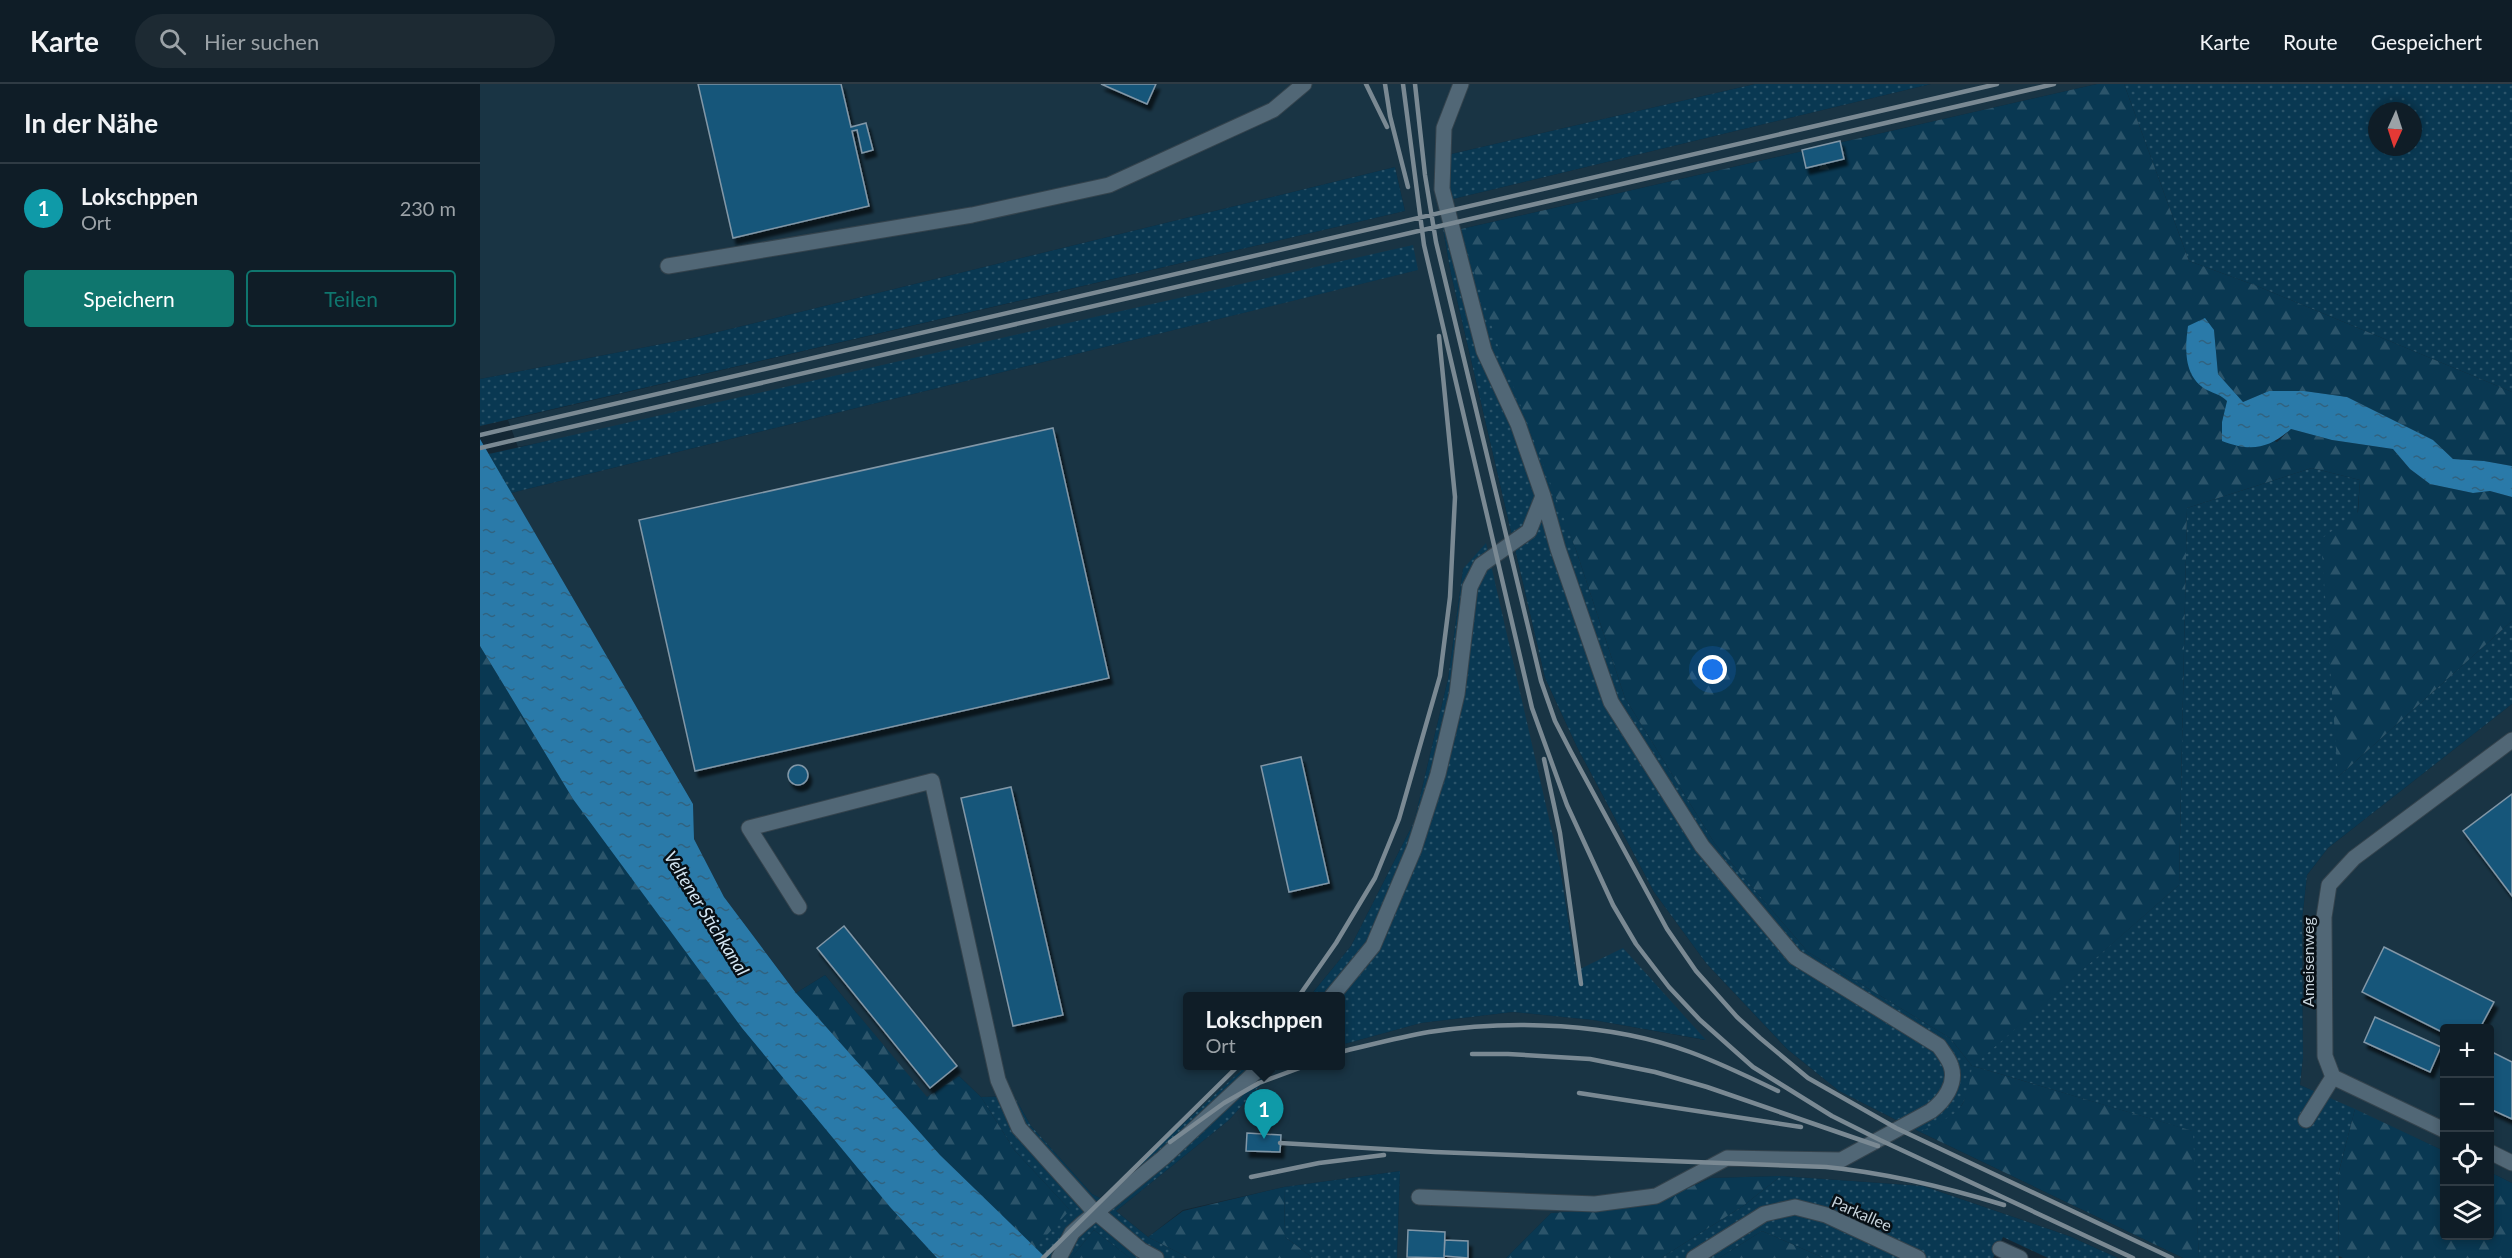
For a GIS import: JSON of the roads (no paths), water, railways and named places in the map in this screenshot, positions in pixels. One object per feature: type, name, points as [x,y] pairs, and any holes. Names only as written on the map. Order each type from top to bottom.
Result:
[{"type":"street","points":[[668,266],[972,215],[1109,185],[1273,110],[1304,84]]},
{"type":"street","points":[[1419,1197],[1595,1204],[1656,1196],[1727,1158],[1840,1160],[1931,1111],[1943,1102],[1952,1083],[1952,1067],[1939,1046],[1795,957],[1702,846],[1611,702],[1518,424],[1484,351],[1442,189],[1444,128],[1461,84]]},
{"type":"street","points":[[1335,992],[1373,946],[1414,849],[1438,774],[1457,693],[1470,586],[1480,565],[1529,531],[1543,496]]},
{"type":"street","name":"Ameisenweg","points":[[2333,1077],[2325,1056],[2324,917],[2329,885],[2354,858],[2512,740]]},
{"type":"street","points":[[799,906],[749,828],[932,781],[998,1080],[1018,1128],[1095,1212],[1141,1250],[1156,1258]]},
{"type":"street","points":[[1059,1258],[1072,1233],[1163,1158],[1257,1070]]},
{"type":"street","points":[[2306,1120],[2333,1077],[2440,1128]]},
{"type":"street","points":[[2494,1154],[2512,1163]]},
{"type":"street","name":"Parkallee","points":[[1694,1258],[1764,1214],[1795,1208],[1826,1215],[1918,1258]]},
{"type":"street","points":[[2000,1249],[2020,1258]]},
{"type":"water","points":[[2205,318],[2214,330],[2218,374],[2243,402],[2269,391],[2304,391],[2347,397],[2433,440],[2453,459],[2512,466],[2512,497],[2490,491],[2473,493],[2430,484],[2410,469],[2393,449],[2332,440],[2291,429],[2275,441],[2259,447],[2242,447],[2222,441],[2222,422],[2227,401],[2207,390],[2193,378],[2187,361],[2188,326]]},
{"type":"water","name":"Veltener Stichkanal","points":[[480,439],[693,804],[694,839],[724,897],[796,993],[940,1155],[1046,1258],[937,1258],[890,1207],[742,1028],[573,799],[480,646]]},
{"type":"railway","points":[[1366,84],[1387,127]]},
{"type":"railway","points":[[1385,84],[1390,116],[1408,187]]},
{"type":"railway","points":[[1403,84],[1424,245],[1532,708],[1567,805],[1613,905],[1636,944],[1669,987],[1700,1020],[1753,1067],[1832,1116],[2133,1258]]},
{"type":"railway","points":[[1415,84],[1425,175],[1436,242],[1541,681],[1555,721],[1667,929],[1696,971],[1737,1017],[1808,1078],[1896,1128],[2172,1258]]},
{"type":"railway","points":[[480,435],[1997,84]]},
{"type":"railway","points":[[480,448],[2054,84]]},
{"type":"railway","points":[[1302,992],[1336,943],[1375,878],[1399,819],[1440,676],[1450,597],[1455,497],[1439,336]]},
{"type":"railway","points":[[1544,759],[1560,833],[1581,984]]},
{"type":"railway","points":[[1345,1051],[1418,1034],[1461,1028],[1561,1026],[1628,1035],[1660,1042],[1712,1061],[1778,1091]]},
{"type":"railway","points":[[1472,1054],[1590,1059],[1655,1072],[1707,1087],[1878,1146]]},
{"type":"railway","points":[[1043,1258],[1234,1070]]},
{"type":"railway","points":[[1170,1142],[1224,1103],[1259,1083],[1294,1070]]},
{"type":"railway","points":[[1579,1093],[1801,1127]]},
{"type":"railway","points":[[1280,1143],[1435,1152],[1826,1167],[1916,1182],[2004,1205]]},
{"type":"railway","points":[[1251,1177],[1319,1163],[1384,1155]]},
{"type":"place","name":"Lokschppen","points":[[1264,1139]]}]
